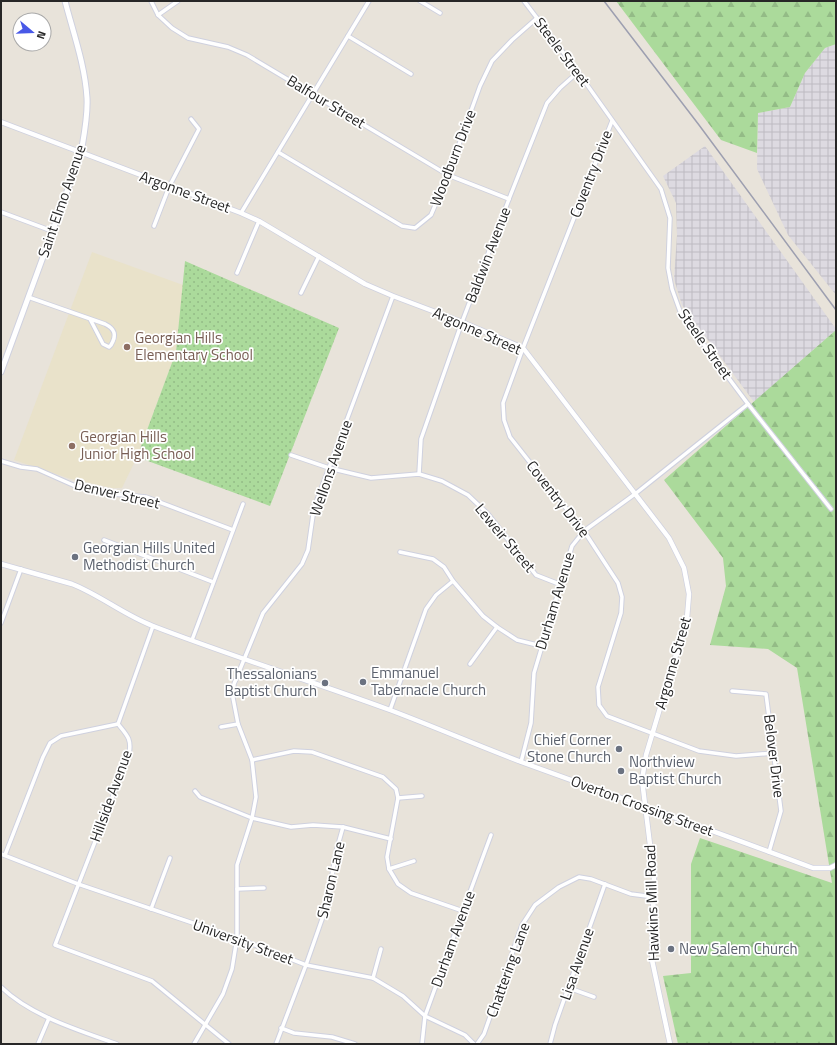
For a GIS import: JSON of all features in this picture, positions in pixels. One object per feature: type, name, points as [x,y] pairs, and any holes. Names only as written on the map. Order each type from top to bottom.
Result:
[{"type":"main road","name":"Saint Elmo Avenue","points":[[1,372],[81,153],[86,124],[87,98],[82,70],[65,1]]},
{"type":"street","name":"Balfour Street","points":[[151,1],[158,15],[172,28],[188,38],[228,47],[248,55],[448,175],[509,199]]},
{"type":"street","points":[[158,15],[178,1]]},
{"type":"street","points":[[241,213],[369,1]]},
{"type":"street","points":[[420,1],[440,13]]},
{"type":"street","name":"Steele Street","points":[[524,1],[578,72],[661,189],[670,218],[668,268],[672,289],[681,314],[748,404],[831,509]]},
{"type":"street","name":"Woodburn Drive","points":[[278,152],[402,226],[415,228],[431,215],[448,175],[480,86],[492,62],[512,40],[537,18]]},
{"type":"street","points":[[348,36],[411,74]]},
{"type":"street","name":"Baldwin Avenue","points":[[419,474],[421,439],[462,322],[509,199],[548,103],[560,88],[578,72]]},
{"type":"street","points":[[154,226],[169,186],[199,129],[191,119]]},
{"type":"street","name":"Coventry Drive","points":[[612,121],[503,403],[504,420],[510,437],[584,531],[618,583],[622,597],[621,613],[598,687],[599,705],[607,716],[699,751],[736,756],[774,754]]},
{"type":"street","name":"Argonne Street","points":[[1,122],[241,213],[259,221],[365,284],[523,348],[669,538],[684,568],[689,594],[687,618],[646,755],[642,780],[647,808]]},
{"type":"street","points":[[1,212],[52,231]]},
{"type":"street","points":[[237,273],[259,221]]},
{"type":"street","points":[[301,293],[319,256]]},
{"type":"street","name":"Wellons Avenue","points":[[194,1044],[223,994],[232,969],[237,938],[237,865],[252,818],[256,797],[252,760],[238,724],[233,698],[234,684],[263,613],[302,564],[308,550],[314,508],[393,296]]},
{"type":"street","points":[[28,297],[105,324],[111,327],[115,336],[109,347],[103,344],[90,319]]},
{"type":"street","name":"Durham Avenue","points":[[521,762],[531,723],[534,673],[559,584],[572,546],[584,531],[635,494],[748,404]]},
{"type":"street","name":"Leweir Street","points":[[291,455],[329,468],[371,478],[419,474],[442,480],[468,495],[488,514],[536,575],[559,584]]},
{"type":"street","name":"Denver Street","points":[[1,461],[21,467],[37,469],[73,485],[102,493],[146,497],[233,530]]},
{"type":"street","points":[[192,640],[243,504]]},
{"type":"street","points":[[104,540],[213,582]]},
{"type":"street","points":[[400,552],[433,559],[444,567],[453,581],[483,616],[496,627],[517,640],[541,646]]},
{"type":"street","name":"Overton Crossing Street","points":[[1,564],[81,587],[128,615],[153,626],[244,660],[390,710],[521,762],[813,868],[830,868],[836,864]]},
{"type":"street","points":[[1,622],[21,569]]},
{"type":"street","points":[[390,710],[426,609],[436,595],[453,581]]},
{"type":"street","points":[[3,854],[50,743],[61,736],[118,724],[153,626]]},
{"type":"street","points":[[470,664],[496,627]]},
{"type":"street","name":"Belover Drive","points":[[732,691],[766,694],[781,811],[769,852]]},
{"type":"street","name":"Hillside Avenue","points":[[118,724],[128,735],[130,745],[129,754],[55,945],[152,981],[205,1024]]},
{"type":"street","points":[[221,727],[238,724]]},
{"type":"street","points":[[252,760],[294,751],[312,752],[383,777],[396,789],[398,798],[387,858],[390,869],[398,884],[411,893],[463,910]]},
{"type":"street","points":[[195,791],[200,797],[252,818],[290,827],[313,825],[343,827],[391,839]]},
{"type":"street","points":[[398,798],[422,796]]},
{"type":"street","name":"Hawkins Mill Road","points":[[647,808],[654,877],[652,960],[670,1044]]},
{"type":"street","name":"Sharon Lane","points":[[276,1044],[306,966],[327,905],[336,852],[343,827]]},
{"type":"street","name":"Durham Avenue","points":[[422,1044],[425,1016],[491,835]]},
{"type":"street","name":"University Street","points":[[3,854],[78,884],[237,938],[306,966],[373,978],[403,996],[425,1016],[465,1035],[475,1044]]},
{"type":"street","points":[[151,909],[170,858]]},
{"type":"street","points":[[390,869],[414,861]]},
{"type":"street","name":"Chattering Lane","points":[[475,1044],[484,1034],[522,925],[535,905],[559,887],[579,877],[592,878],[630,894],[654,897]]},
{"type":"street","name":"Lisa Avenue","points":[[550,1044],[555,1025],[605,884]]},
{"type":"street","points":[[237,889],[264,888]]},
{"type":"street","points":[[373,978],[381,949]]},
{"type":"street","points":[[1,987],[25,1007],[110,1043],[117,1044]]},
{"type":"street","points":[[569,988],[594,997]]},
{"type":"street","points":[[38,1044],[49,1018]]},
{"type":"street","points":[[205,1024],[229,1044]]},
{"type":"street","points":[[281,1028],[294,1032],[332,1037],[356,1044]]},
{"type":"shaded area","points":[[836,44],[836,295],[788,235],[757,169],[758,113],[790,107],[805,73],[825,48]]},
{"type":"shaded area","points":[[705,146],[836,329],[754,402],[682,305],[674,279],[677,235],[676,203],[663,176]]},
{"type":"shaded area","points":[[92,252],[183,285],[176,352],[137,457],[122,488],[112,488],[71,479],[14,460]]},
{"type":"green space","points":[[616,1],[836,1],[836,44],[825,48],[805,73],[790,107],[758,113],[757,153],[721,140]]},
{"type":"green space","points":[[185,261],[339,328],[270,506],[137,457],[176,352]]},
{"type":"green space","points":[[836,330],[836,1044],[678,1044],[663,976],[691,973],[691,864],[700,838],[832,883],[797,668],[768,649],[710,645],[726,586],[723,558],[664,480]]},
{"type":"railway","points":[[604,1],[699,125],[836,310]]},
{"type":"place","name":"Georgian Hills Elementary School","points":[[127,347]]},
{"type":"place","name":"Georgian Hills Junior High School","points":[[72,446]]},
{"type":"place","name":"Georgian Hills United Methodist Church","points":[[75,557]]},
{"type":"place","name":"Emmanuel Tabernacle Church","points":[[363,682]]},
{"type":"place","name":"Thessalonians Baptist Church","points":[[325,683]]},
{"type":"place","name":"Chief Corner Stone Church","points":[[619,749]]},
{"type":"place","name":"Northview Baptist Church","points":[[621,771]]},
{"type":"place","name":"New Salem Church","points":[[671,949]]}]
